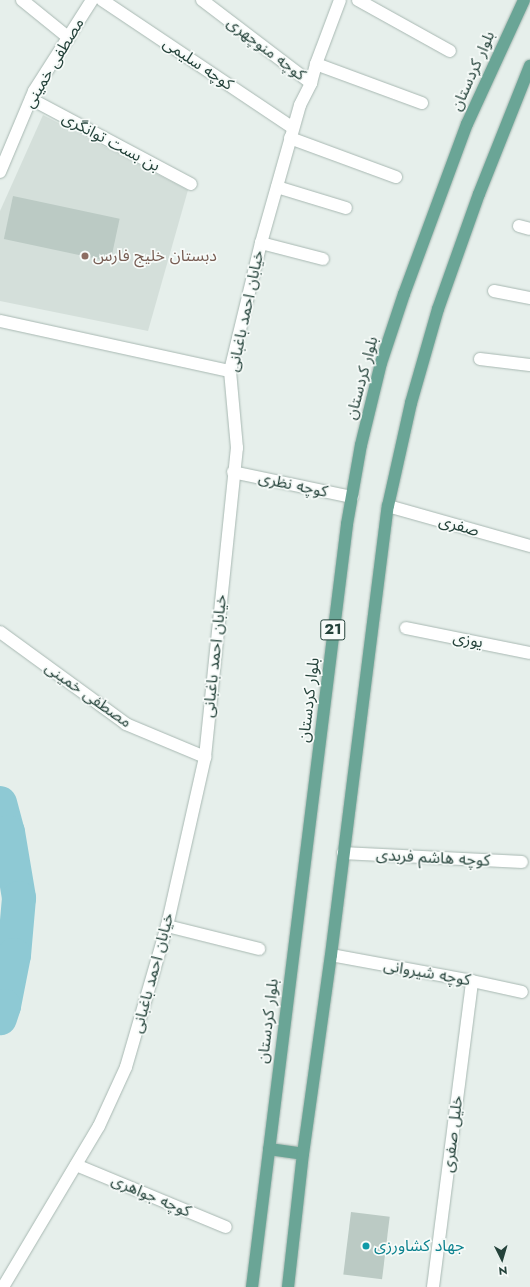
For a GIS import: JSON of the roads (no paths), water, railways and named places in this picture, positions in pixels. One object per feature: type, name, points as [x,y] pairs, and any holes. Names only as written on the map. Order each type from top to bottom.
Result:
[{"type":"main road","name":"بلوار کردستان","points":[[252,1287],[347,524],[361,445],[381,364],[404,294],[467,124],[524,0]]},
{"type":"main road","points":[[288,1287],[303,1154],[331,955],[388,506],[411,403],[438,309],[479,194],[530,66]]},
{"type":"main road","points":[[269,1149],[303,1154]]},
{"type":"street","points":[[22,0],[69,38]]},
{"type":"street","name":"مصطفی خمینی","points":[[0,172],[31,99],[92,0]]},
{"type":"street","name":"کوچه سلیمی","points":[[102,0],[292,133],[396,177]]},
{"type":"street","name":"کوچه منوچهری","points":[[202,0],[312,83]]},
{"type":"street","name":"خیابان احمد باغبانی","points":[[4,1287],[99,1126],[126,1067],[167,926],[204,757],[233,472],[237,448],[230,371],[261,243],[300,105],[312,83],[316,64],[340,0]]},
{"type":"street","points":[[358,0],[450,51]]},
{"type":"street","points":[[316,64],[422,103]]},
{"type":"street","name":"بن بست توانگری","points":[[31,99],[191,184]]},
{"type":"street","points":[[276,187],[346,208]]},
{"type":"street","points":[[261,243],[323,259]]},
{"type":"street","points":[[494,291],[530,298]]},
{"type":"street","points":[[0,321],[230,371]]},
{"type":"street","points":[[480,359],[530,364]]},
{"type":"street","name":"کوچه نظری","points":[[233,472],[352,497]]},
{"type":"street","name":"صفری","points":[[388,506],[530,546]]},
{"type":"street","name":"یوزی","points":[[406,628],[530,653]]},
{"type":"street","name":"مصطفی خمینی","points":[[0,632],[126,724],[204,757]]},
{"type":"street","name":"کوچه هاشم فربدی","points":[[343,853],[522,862]]},
{"type":"street","points":[[167,926],[259,949]]},
{"type":"street","name":"کوچه شیروانی","points":[[331,955],[472,981],[522,992]]},
{"type":"street","name":"خلیل صفری","points":[[433,1287],[472,981]]},
{"type":"street","name":"کوچه جواهری","points":[[76,1164],[226,1227]]},
{"type":"waterway","points":[[0,803],[8,832],[19,898],[14,955],[4,1006],[0,1018]]},
{"type":"place","name":"دبستان خلیج فارس","points":[[85,256]]},
{"type":"place","name":"جهاد کشاورزی","points":[[366,1246]]}]
